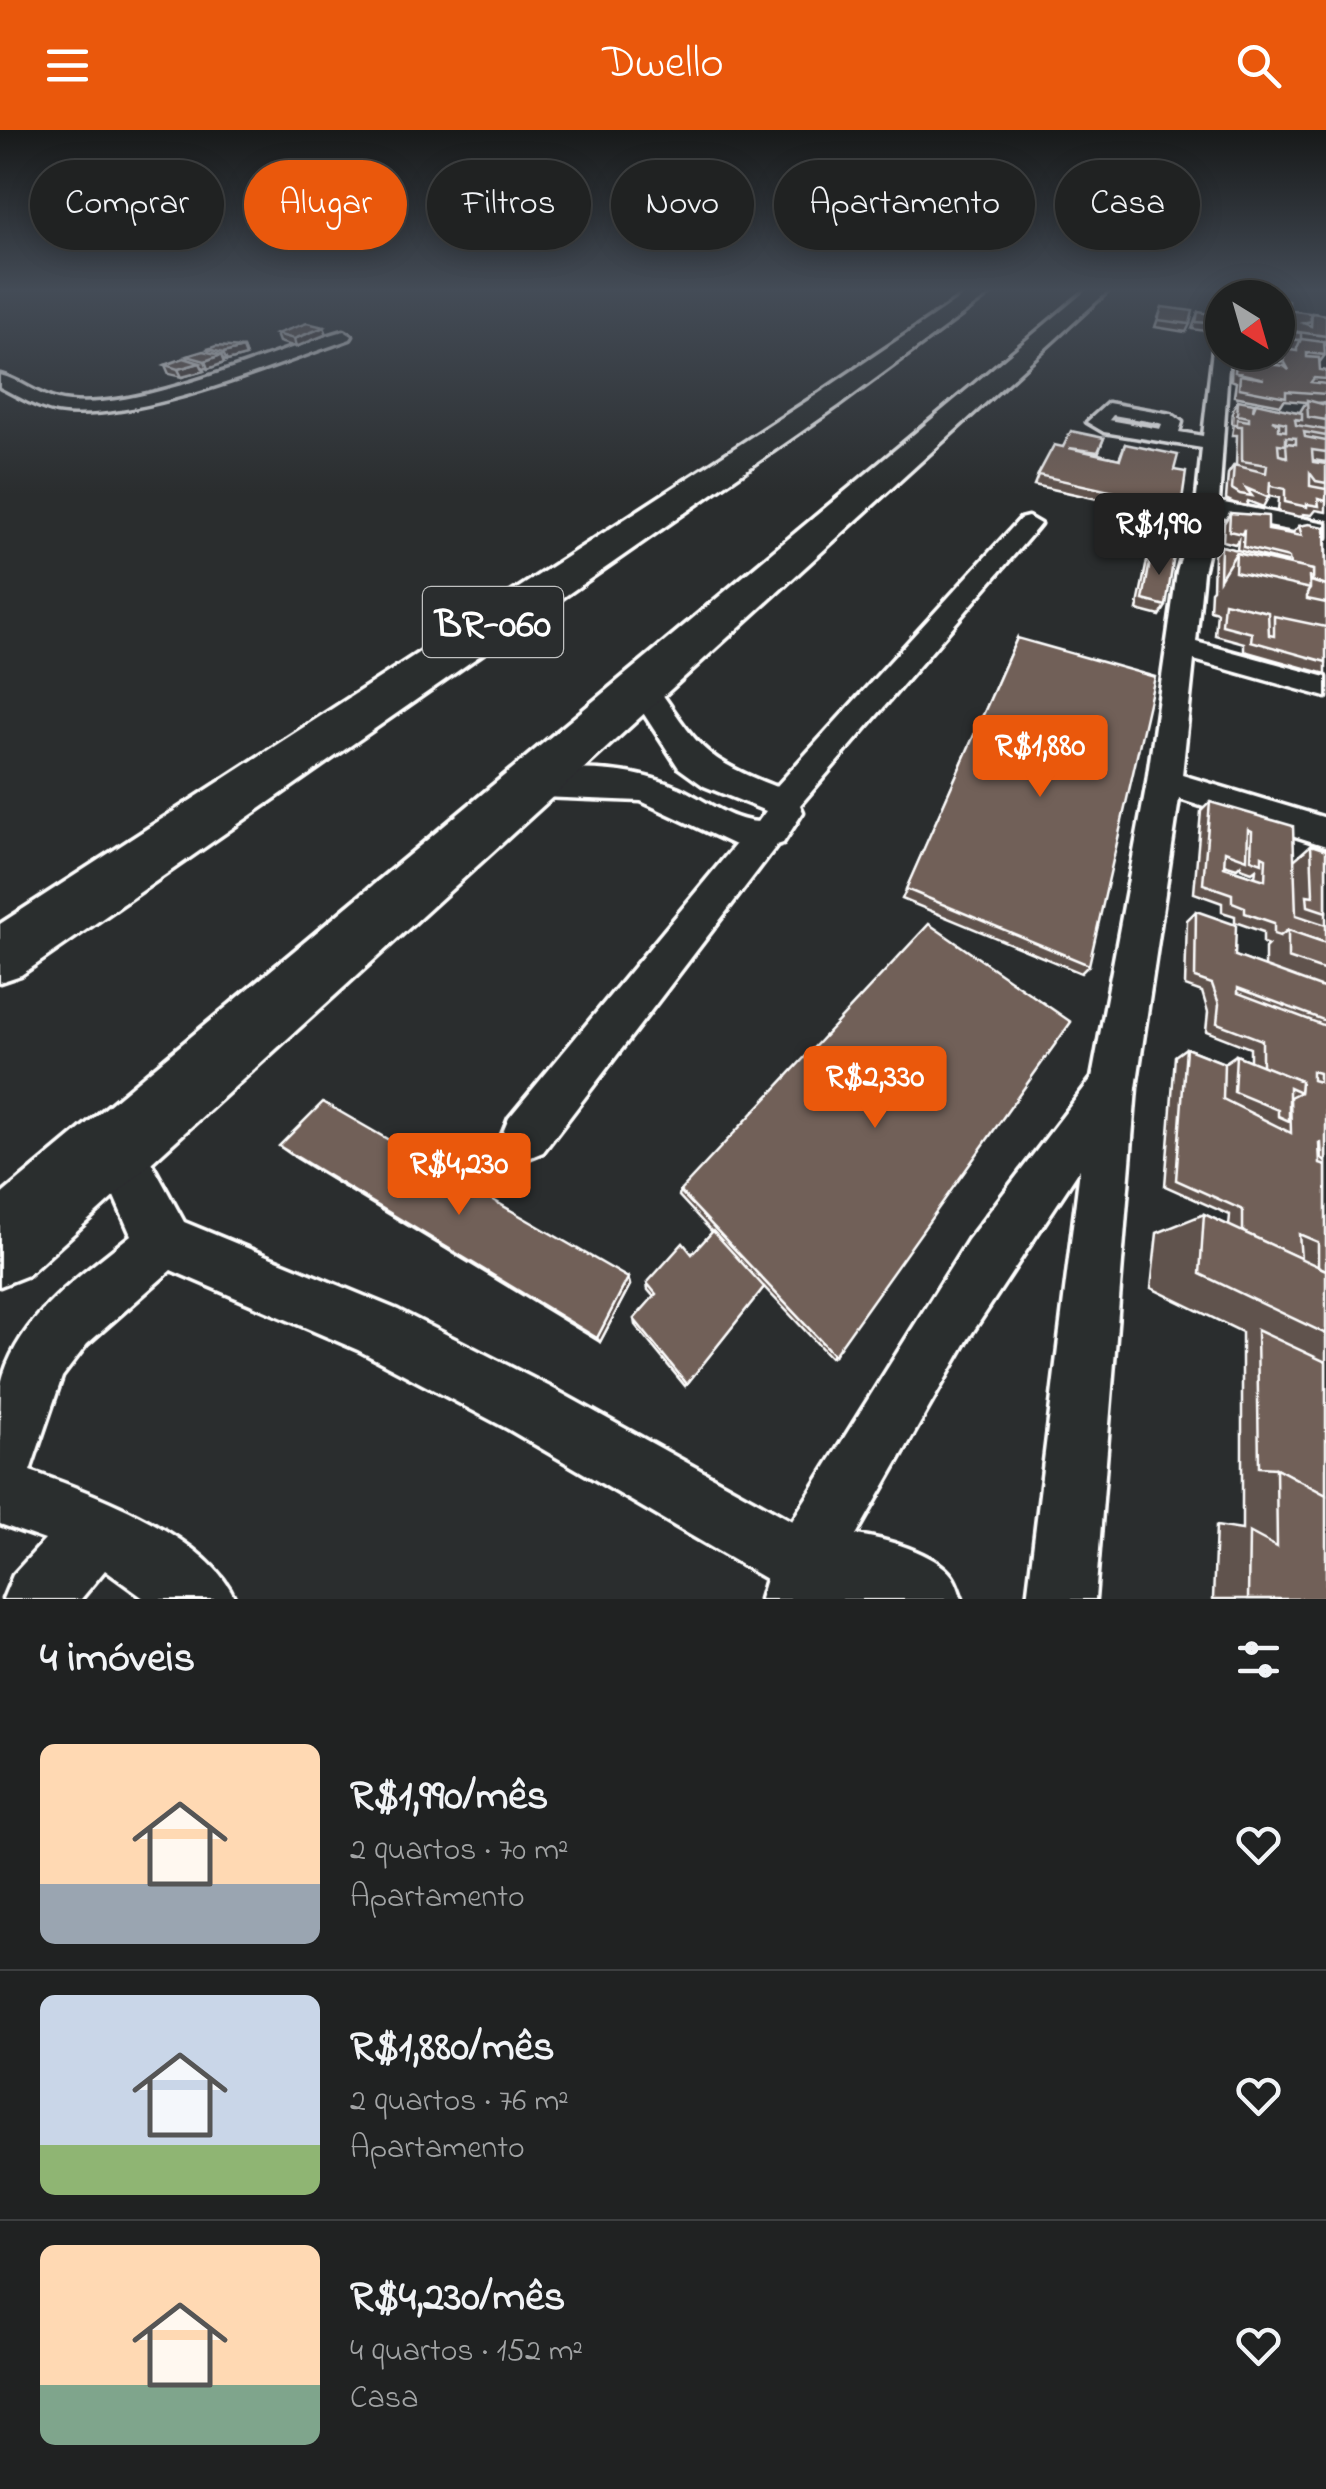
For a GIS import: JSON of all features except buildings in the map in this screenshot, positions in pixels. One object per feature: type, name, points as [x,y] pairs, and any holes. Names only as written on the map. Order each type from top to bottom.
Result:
[{"type":"highway","name":"BR-060","points":[[6,950],[889,358]]},
{"type":"highway","points":[[0,1247],[1021,358]]},
{"type":"street","points":[[0,380],[54,405],[100,405],[204,380],[275,358]]},
{"type":"street","points":[[1062,1599],[1113,1088],[1164,782],[1190,572],[1207,507],[1220,370]]},
{"type":"street","points":[[1168,436],[1212,444]]},
{"type":"street","points":[[1207,507],[1326,530]]},
{"type":"street","points":[[526,1135],[772,820],[1028,524]]},
{"type":"street","points":[[1180,647],[1326,687]]},
{"type":"street","points":[[642,688],[691,760],[772,820]]},
{"type":"street","points":[[1164,782],[1326,832]]},
{"type":"street","points":[[528,787],[631,786],[659,794],[748,838],[772,820]]},
{"type":"street","points":[[799,1581],[971,1279],[1053,1158],[1113,1088]]},
{"type":"street","points":[[116,1146],[144,1208],[165,1240],[378,1330],[529,1408],[799,1581],[874,1570],[912,1586],[928,1599]]},
{"type":"street","points":[[0,1468],[39,1360],[78,1314],[165,1240]]},
{"type":"street","points":[[0,1492],[100,1527],[201,1599]]},
{"type":"street","points":[[37,1599],[100,1527]]}]
